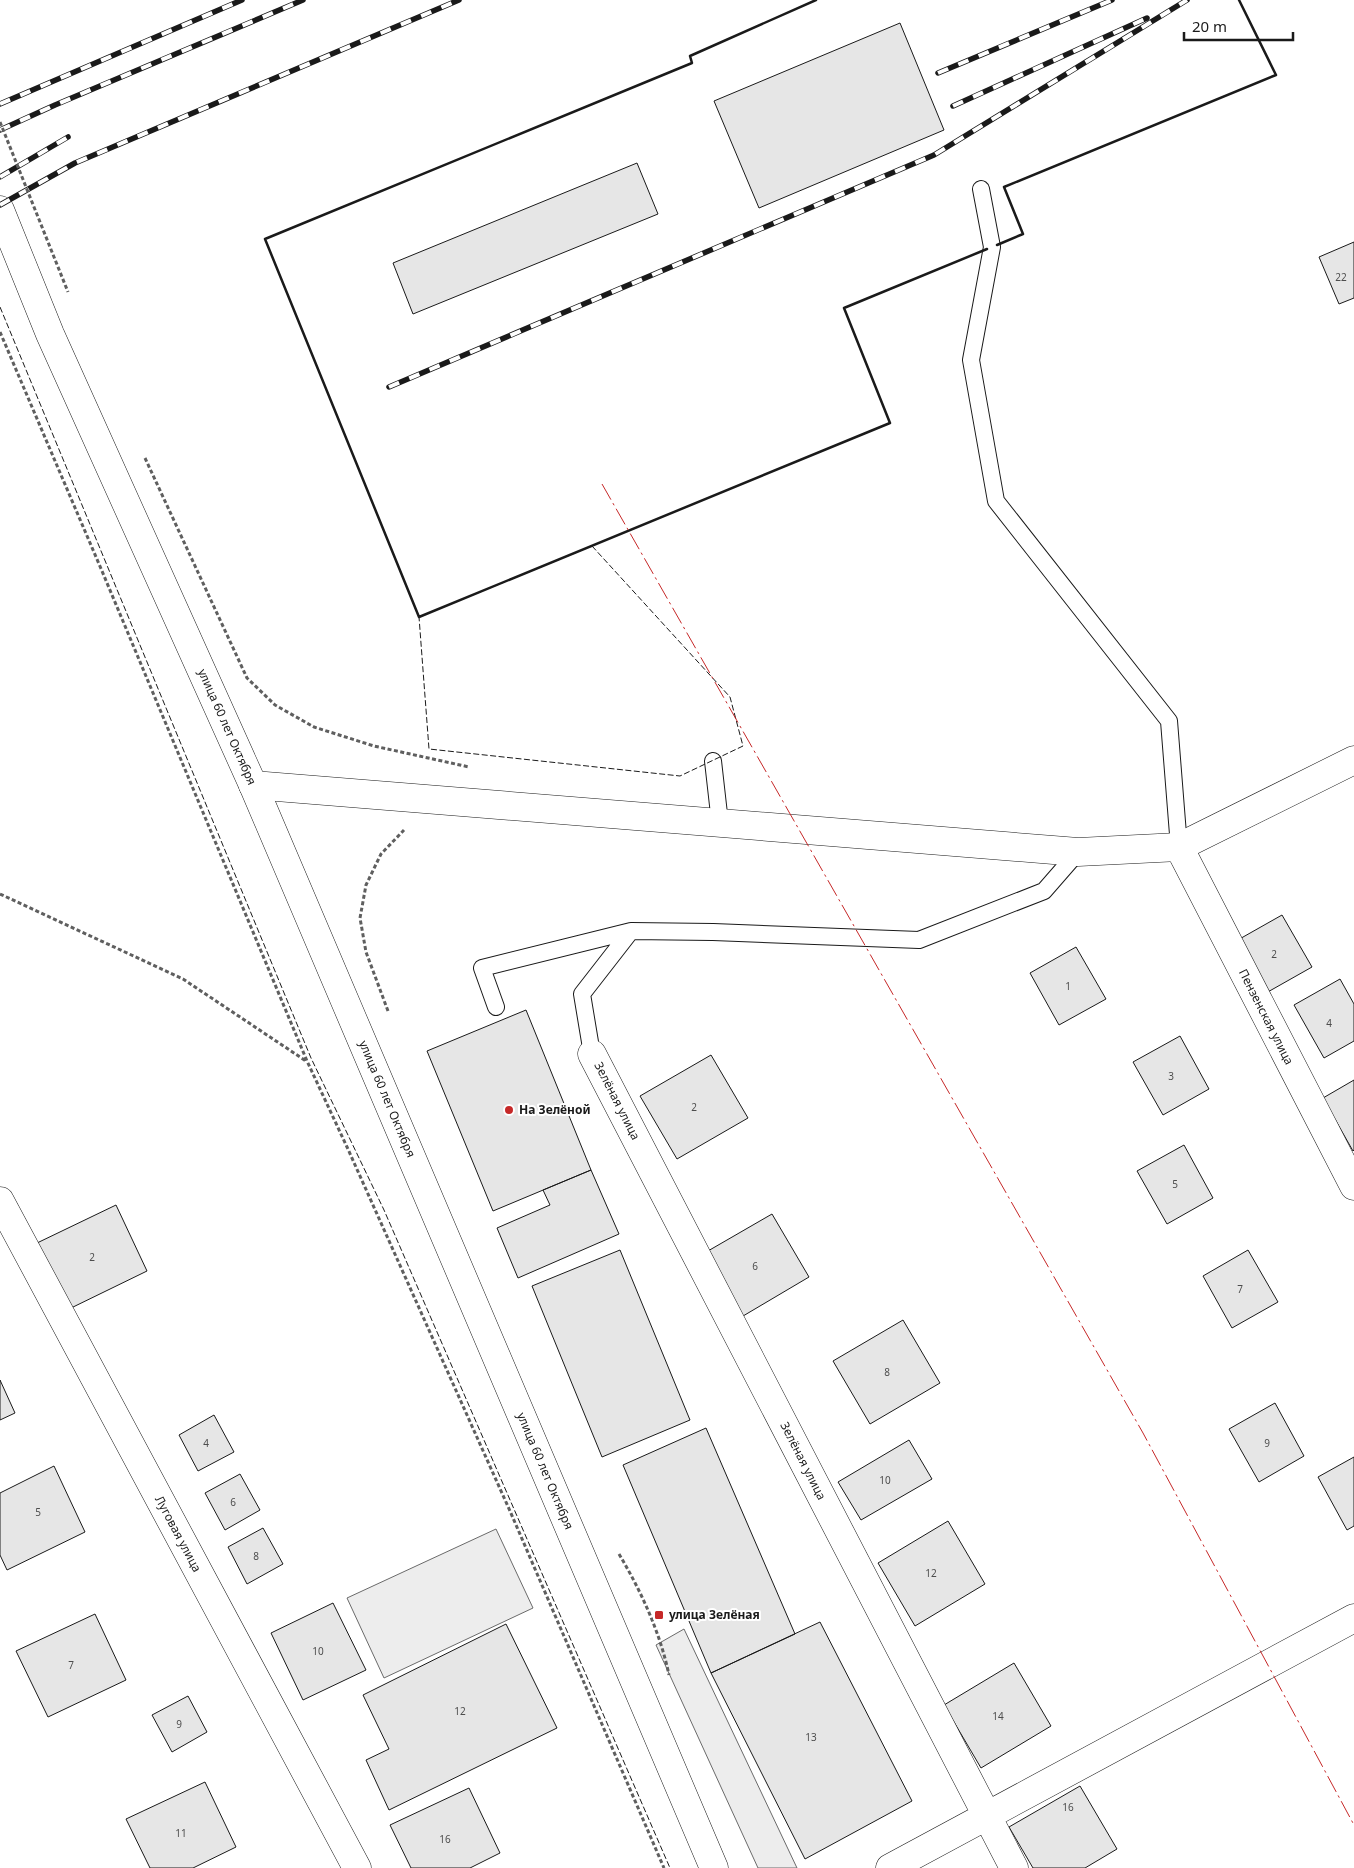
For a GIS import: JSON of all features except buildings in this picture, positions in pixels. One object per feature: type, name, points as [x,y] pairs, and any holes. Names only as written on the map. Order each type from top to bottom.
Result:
[{"type":"street","name":"улица 60 лет Октября","points":[[0,210],[50,334],[253,784],[714,1868]]},
{"type":"street","points":[[253,784],[1078,852],[1179,847],[1354,760]]},
{"type":"street","name":"Пензенская улица","points":[[1179,847],[1354,1186]]},
{"type":"street","name":"Зелёная улица","points":[[592,1054],[1014,1868]]},
{"type":"street","name":"Луговая улица","points":[[0,1201],[357,1868]]},
{"type":"street","points":[[890,1868],[1354,1618]]},
{"type":"lane","points":[[981,189],[992,247],[971,360],[996,501],[1169,721],[1179,847]]},
{"type":"lane","points":[[713,761],[720,823]]},
{"type":"lane","points":[[496,1007],[482,968],[631,931],[713,932],[920,940],[1044,891],[1078,852]]},
{"type":"lane","points":[[592,1054],[582,994],[631,931]]},
{"type":"path","points":[[0,122],[71,299]]},
{"type":"path","points":[[0,332],[102,570],[307,1061],[510,1511],[664,1868]]},
{"type":"path","points":[[143,454],[247,678],[275,705],[314,726],[374,746],[470,768],[474,803]]},
{"type":"path","points":[[391,1020],[366,952],[360,918],[366,885],[380,854],[398,835],[411,826]]},
{"type":"path","points":[[0,894],[183,980],[307,1061]]},
{"type":"path","points":[[615,1548],[634,1580]]},
{"type":"shaded area","points":[[496,1529],[533,1608],[384,1678],[347,1598]]},
{"type":"shaded area","points":[[684,1629],[797,1868],[758,1868],[656,1645]]},
{"type":"railway","points":[[0,104],[242,0]]},
{"type":"railway","points":[[0,130],[303,0]]},
{"type":"railway","points":[[0,205],[75,163],[459,0]]},
{"type":"railway","points":[[938,73],[1112,0]]},
{"type":"railway","points":[[389,387],[934,155],[1187,0]]},
{"type":"railway","points":[[953,106],[1147,18]]},
{"type":"railway","points":[[0,177],[68,137]]},
{"type":"fence","points":[[0,307],[311,1058],[384,1210],[670,1868]]},
{"type":"fence","points":[[592,546],[730,697],[743,746],[680,776],[429,749],[419,617],[592,546]]},
{"type":"wall","points":[[816,0],[690,56],[692,63],[265,239],[419,617],[890,423],[844,308],[987,249]]},
{"type":"wall","points":[[997,245],[1023,234],[1004,187],[1276,75],[1239,0]]},
{"type":"power","points":[[602,484],[1143,1433],[1354,1825]]},
{"type":"place","name":"На Зелёной","points":[[509,1110]]},
{"type":"place","name":"улица Зелёная","points":[[659,1615]]}]
